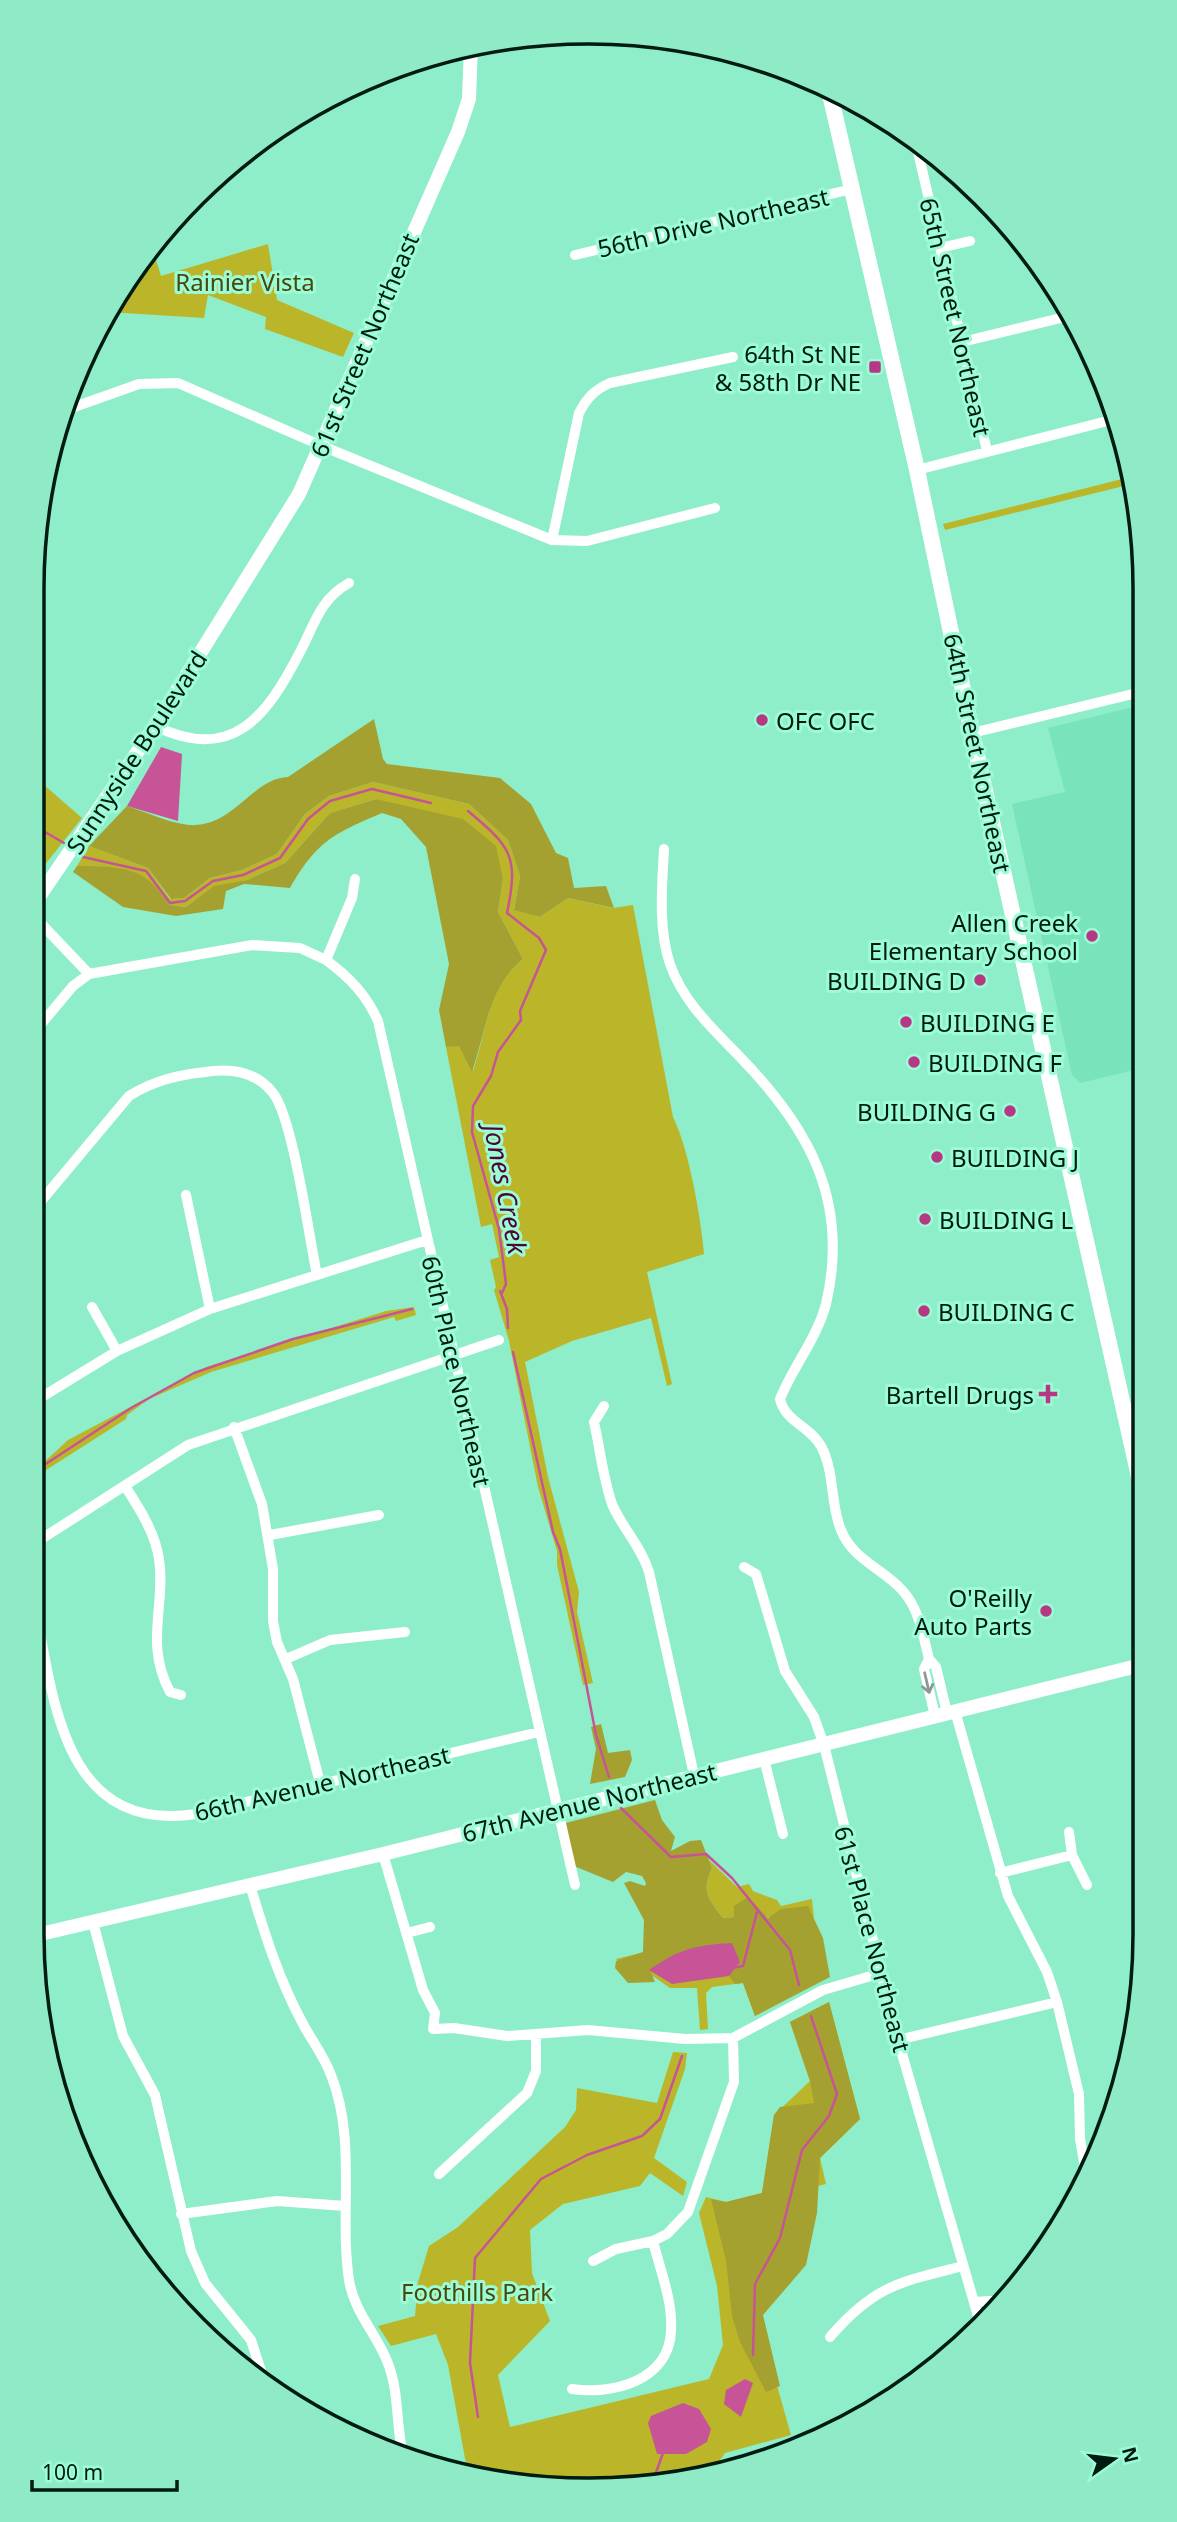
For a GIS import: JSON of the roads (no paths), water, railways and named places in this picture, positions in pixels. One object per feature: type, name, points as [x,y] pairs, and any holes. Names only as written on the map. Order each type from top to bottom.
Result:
[{"type":"main road","name":"64th Street Northeast","points":[[832,101],[917,470],[972,733],[1133,1452]]},
{"type":"street","name":"61st Street Northeast","points":[[215,630],[280,528],[322,446],[458,132],[468,99],[470,57]]},
{"type":"street","name":"65th Street Northeast","points":[[919,155],[987,451]]},
{"type":"street","name":"56th Drive Northeast","points":[[575,255],[852,190]]},
{"type":"street","points":[[940,248],[970,241]]},
{"type":"street","points":[[962,342],[1061,318]]},
{"type":"street","points":[[552,540],[579,413],[587,399],[596,390],[610,383],[733,357]]},
{"type":"street","points":[[75,407],[139,384],[178,383],[322,446],[552,540],[587,541],[715,508]]},
{"type":"street","points":[[917,470],[1107,422]]},
{"type":"street","points":[[155,726],[181,738],[198,741],[239,732],[253,722],[265,709],[293,665],[326,599],[349,583]]},
{"type":"street","name":"Sunnyside Boulevard","points":[[44,889],[155,726],[215,630]]},
{"type":"street","points":[[972,733],[1133,694]]},
{"type":"street","points":[[664,849],[664,941],[677,980],[694,1008],[786,1107],[804,1137],[825,1183],[831,1215],[830,1281],[825,1307],[816,1330],[780,1399],[783,1411],[820,1444],[827,1461],[841,1530],[854,1551],[895,1583],[914,1605],[929,1659],[924,1669],[946,1713],[1018,1921],[1047,1972],[1057,2002],[1079,2094],[1084,2160]]},
{"type":"street","points":[[326,960],[352,898],[355,879]]},
{"type":"street","points":[[44,925],[66,946],[89,974],[73,986],[44,1021]]},
{"type":"street","name":"60th Place Northeast","points":[[89,974],[252,945],[300,948],[326,960],[353,981],[370,1003],[378,1021],[575,1885]]},
{"type":"street","points":[[44,1197],[129,1096],[145,1087],[180,1075],[220,1070],[239,1071],[256,1078],[275,1094],[282,1110],[317,1275]]},
{"type":"street","points":[[186,1195],[210,1309]]},
{"type":"street","points":[[44,1396],[117,1351],[210,1309],[427,1240]]},
{"type":"street","points":[[92,1307],[117,1351]]},
{"type":"street","points":[[44,1537],[188,1444],[499,1340]]},
{"type":"street","points":[[604,1406],[594,1422],[612,1505],[645,1557],[694,1775]]},
{"type":"street","points":[[1125,1417],[1133,1415]]},
{"type":"street","points":[[234,1427],[262,1504],[270,1535],[273,1621],[320,1783]]},
{"type":"street","points":[[125,1486],[144,1518],[159,1558],[155,1626],[158,1654],[170,1692],[180,1695]]},
{"type":"street","points":[[270,1535],[379,1515]]},
{"type":"street","name":"61st Place Northeast","points":[[744,1567],[756,1574],[785,1671],[814,1717],[824,1745],[898,2040],[978,2315]]},
{"type":"street","points":[[286,1659],[330,1640],[405,1632]]},
{"type":"street","name":"66th Avenue Northeast","points":[[44,1647],[63,1736],[89,1781],[107,1799],[127,1810],[148,1815],[181,1817],[539,1732]]},
{"type":"street","name":"67th Avenue Northeast","points":[[44,1933],[383,1854],[1133,1667]]},
{"type":"street","points":[[764,1759],[783,1834]]},
{"type":"street","points":[[1069,1832],[1072,1855],[1087,1885]]},
{"type":"street","points":[[383,1854],[423,1990],[435,2012],[433,2029],[536,2035],[587,2030],[685,2039],[733,2038],[823,1990],[881,1973]]},
{"type":"street","points":[[1000,1873],[1072,1855]]},
{"type":"street","points":[[250,1885],[264,1932],[285,1985],[331,2074],[344,2130],[350,2284],[358,2309],[387,2361],[393,2381],[401,2445]]},
{"type":"street","points":[[93,1922],[123,2036],[155,2095],[172,2159],[181,2214],[191,2251],[205,2283],[244,2329],[258,2367]]},
{"type":"street","points":[[407,1933],[430,1927]]},
{"type":"street","points":[[898,2040],[1057,2002]]},
{"type":"street","points":[[439,2174],[527,2093],[536,2071],[536,2035]]},
{"type":"street","points":[[593,2261],[616,2249],[653,2241],[667,2234],[688,2212],[734,2082],[733,2038]]},
{"type":"street","points":[[181,2214],[277,2201],[345,2206]]},
{"type":"street","points":[[572,2389],[596,2393],[615,2389],[645,2377],[659,2364],[671,2334],[671,2312],[653,2241]]},
{"type":"street","points":[[830,2337],[861,2304],[883,2289],[963,2266]]},
{"type":"street","points":[[974,2302],[991,2301]]},
{"type":"waterway","name":"Jones Creek","points":[[83,857],[146,871],[170,903],[185,901],[213,881],[243,875],[280,858],[308,819],[330,801],[372,789],[431,803]]},
{"type":"waterway","name":"Jones Creek","points":[[468,811],[494,834],[508,854],[512,878],[507,913],[539,938],[546,950],[520,1011],[521,1020],[498,1052],[491,1076],[473,1106],[472,1132],[499,1229],[506,1284],[502,1293]]},
{"type":"waterway","name":"Jones Creek","points":[[44,832],[64,843]]},
{"type":"waterway","points":[[500,1291],[507,1309],[508,1328]]},
{"type":"waterway","name":"Jones Creek","points":[[44,1465],[131,1408],[194,1373],[293,1339],[412,1309]]},
{"type":"waterway","points":[[513,1352],[553,1532],[560,1549],[596,1735],[609,1777]]},
{"type":"waterway","points":[[621,1808],[671,1857],[706,1854],[732,1878],[790,1950],[799,1985]]},
{"type":"waterway","points":[[732,1968],[743,1966],[757,1912]]},
{"type":"waterway","points":[[753,2355],[755,2284],[780,2238],[802,2150],[829,2116],[837,2094],[811,2016]]},
{"type":"waterway","points":[[478,2417],[470,2363],[475,2258],[541,2179],[587,2155],[642,2136],[660,2119],[682,2056]]},
{"type":"waterway","points":[[655,2474],[663,2453]]},
{"type":"place","name":"64th St NE & 58th Dr NE","points":[[875,367]]},
{"type":"place","name":"OFC OFC","points":[[762,720]]},
{"type":"place","name":"Allen Creek Elementary School","points":[[1092,936]]},
{"type":"place","name":"BUILDING D","points":[[980,980]]},
{"type":"place","name":"BUILDING E","points":[[906,1022]]},
{"type":"place","name":"BUILDING F","points":[[914,1062]]},
{"type":"place","name":"BUILDING G","points":[[1010,1111]]},
{"type":"place","name":"BUILDING J","points":[[937,1157]]},
{"type":"place","name":"BUILDING L","points":[[925,1219]]},
{"type":"place","name":"BUILDING C","points":[[924,1311]]},
{"type":"place","name":"Bartell Drugs","points":[[1048,1394]]},
{"type":"place","name":"O'Reilly Auto Parts","points":[[1046,1611]]},
{"type":"park label","name":"Rainier Vista","points":[[245,281]]},
{"type":"park label","name":"Foothills Park","points":[[477,2291]]}]
